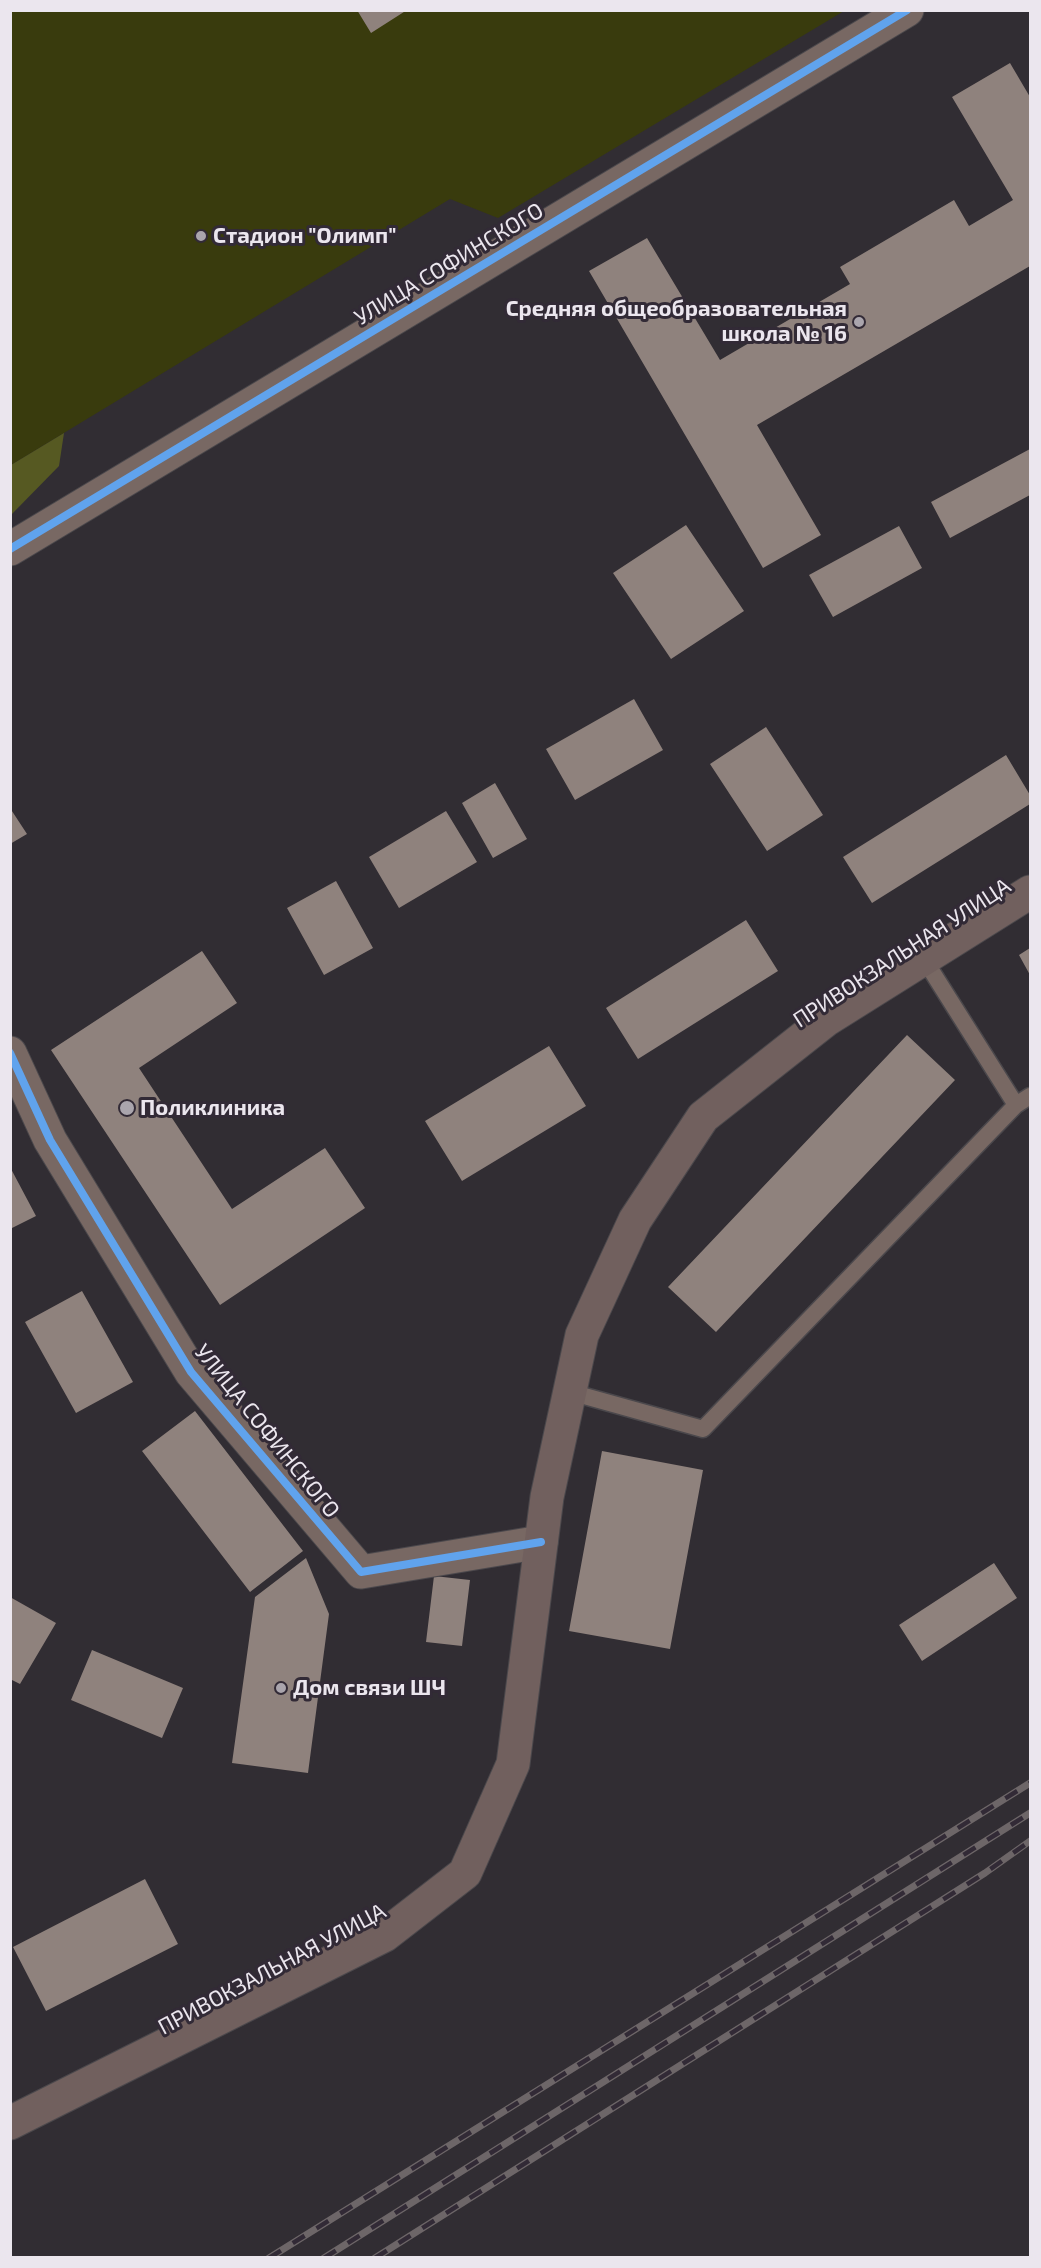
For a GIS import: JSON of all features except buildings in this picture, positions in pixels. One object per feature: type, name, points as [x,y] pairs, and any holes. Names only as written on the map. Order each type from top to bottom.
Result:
[{"type":"main road","name":"ПРИВОКЗАЛЬНАЯ УЛИЦА","points":[[10,2123],[385,1935],[465,1873],[513,1764],[548,1497],[582,1335],[635,1220],[703,1117],[826,1020],[1030,892]]},
{"type":"street","name":"УЛИЦА СОФИНСКОГО","points":[[10,549],[907,10]]},
{"type":"street","name":"УЛИЦА СОФИНСКОГО","points":[[10,1053],[50,1140],[191,1372],[360,1572],[542,1542]]},
{"type":"lane","points":[[570,1392],[703,1429],[1023,1100],[924,958]]},
{"type":"shaded area","name":"Стадион \"Олимп\"","points":[[11,11],[844,11],[498,218],[450,199],[11,465]]},
{"type":"green space","points":[[64,433],[59,466],[11,515],[11,465]]},
{"type":"railway","points":[[269,2258],[1030,1783]]},
{"type":"railway","points":[[324,2258],[1030,1813]]},
{"type":"railway","points":[[375,2258],[985,1873],[1030,1841]]},
{"type":"cycle path","points":[[10,549],[907,10]]},
{"type":"cycle path","points":[[10,1053],[50,1140],[191,1372],[361,1572],[541,1542]]},
{"type":"place","name":"Стадион \"Олимп\"","points":[[201,236]]},
{"type":"place","name":"Средняя общеобразовательная школа № 16","points":[[859,322]]},
{"type":"place","name":"Поликлиника","points":[[127,1108]]},
{"type":"place","name":"Дом связи ШЧ","points":[[281,1688]]}]
